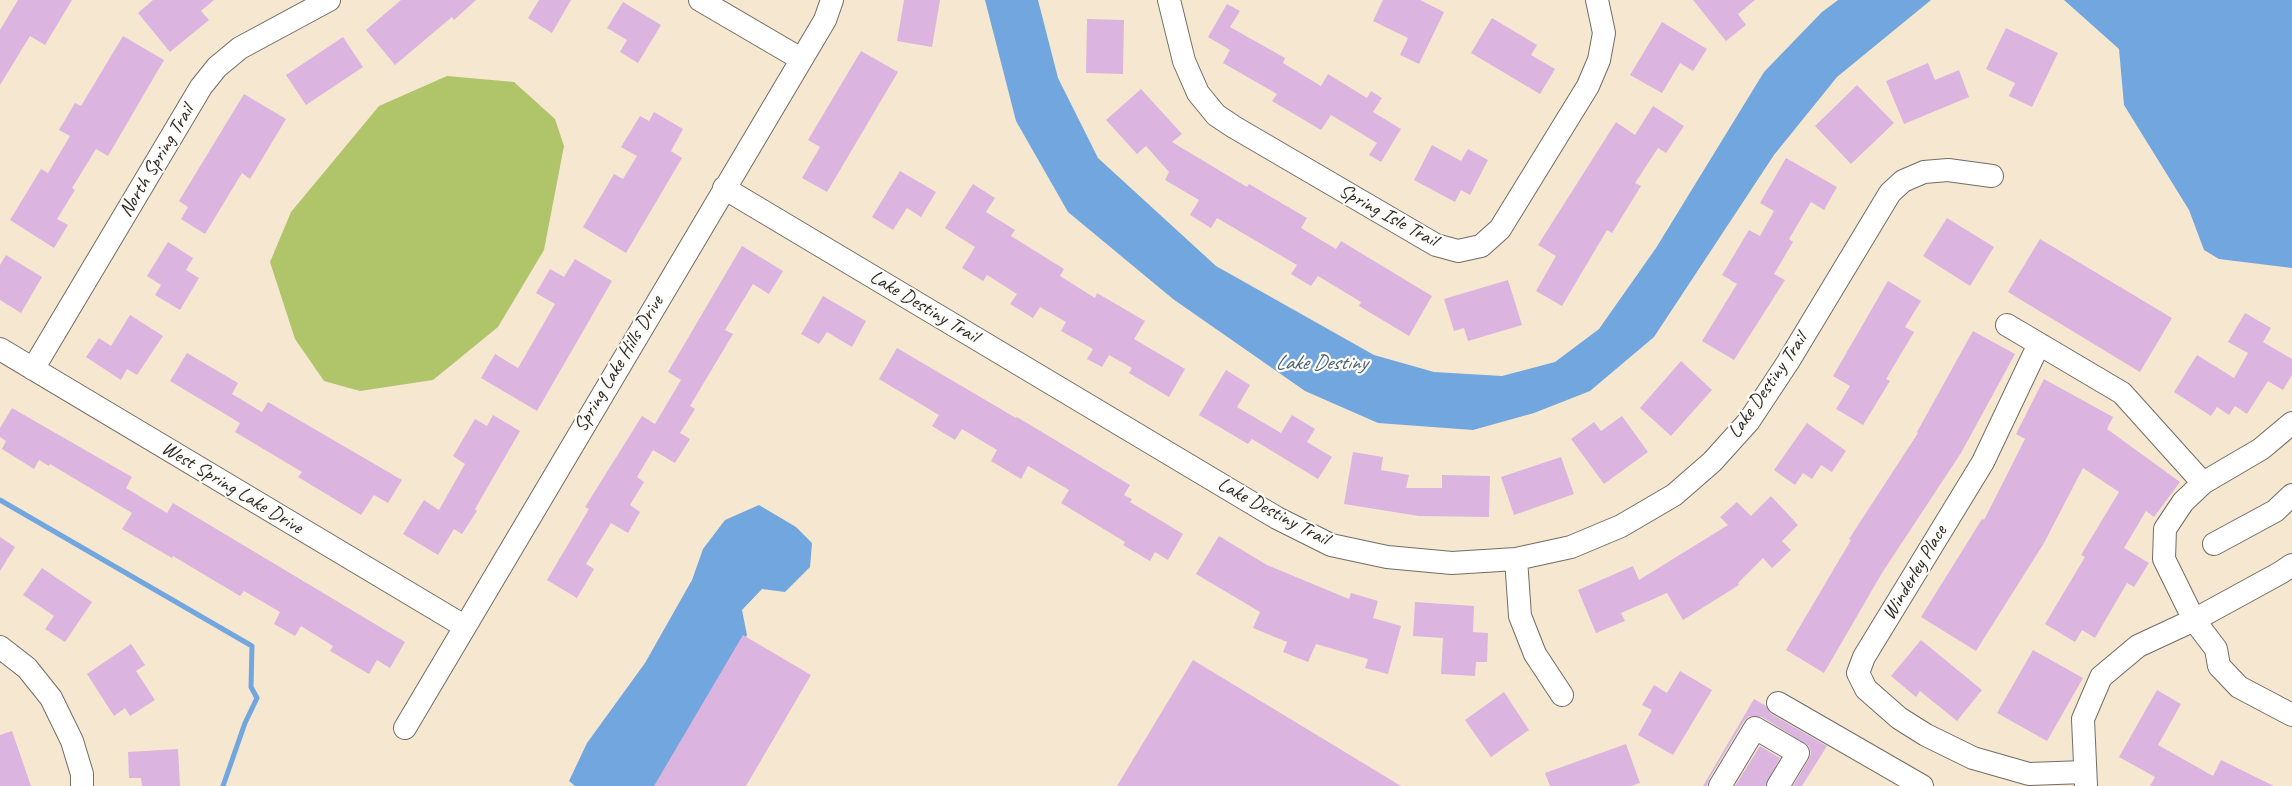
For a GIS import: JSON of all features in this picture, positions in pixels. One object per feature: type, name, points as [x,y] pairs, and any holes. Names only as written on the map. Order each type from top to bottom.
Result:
[{"type":"street","name":"North Spring Trail","points":[[34,369],[207,80],[217,67],[240,48],[329,0]]},
{"type":"street","points":[[700,0],[801,59]]},
{"type":"street","name":"Spring Lake Hills Drive","points":[[405,728],[825,20],[832,0]]},
{"type":"street","name":"Spring Isle Trail","points":[[1169,0],[1184,61],[1198,93],[1216,115],[1234,128],[1436,245],[1458,252],[1481,246],[1500,230],[1588,86],[1599,60],[1604,32],[1597,0]]},
{"type":"street","name":"Lake Destiny Trail","points":[[724,188],[1277,518],[1331,545],[1387,557],[1452,563],[1516,559],[1571,547],[1621,526],[1674,495],[1712,462],[1748,420],[1784,369],[1890,193],[1903,181],[1924,172],[1948,170],[1992,176]]},
{"type":"street","points":[[2007,325],[2122,393],[2202,483]]},
{"type":"street","name":"Winderley Place","points":[[2039,344],[1984,462],[1864,657],[1858,673],[1866,689],[1899,718],[1926,736],[1973,758],[2029,774],[2085,779]]},
{"type":"street","name":"West Spring Lake Drive","points":[[0,349],[464,626]]},
{"type":"street","points":[[2292,423],[2261,449],[2202,483],[2183,502],[2165,529],[2164,559],[2194,620],[2216,649],[2219,666],[2239,687],[2292,714]]},
{"type":"street","points":[[2214,544],[2275,511],[2292,495]]},
{"type":"street","points":[[1516,559],[1520,616],[1535,654],[1562,695]]},
{"type":"street","points":[[2085,779],[2083,719],[2101,677],[2138,646],[2194,620],[2292,565]]},
{"type":"street","points":[[0,647],[27,668],[51,698],[72,741],[82,774],[82,786]]},
{"type":"street","points":[[1778,703],[1922,786]]},
{"type":"street","points":[[1720,786],[1755,728],[1798,753],[1778,786]]},
{"type":"green space","points":[[447,76],[514,82],[555,119],[564,146],[544,250],[498,327],[433,380],[360,391],[324,381],[295,339],[270,262],[291,212],[379,106]]},
{"type":"water","name":"Lake Destiny","points":[[985,0],[1038,0],[1058,78],[1098,158],[1216,266],[1374,355],[1434,372],[1502,376],[1555,362],[1599,329],[1656,248],[1764,72],[1822,12],[1838,0],[1931,0],[1837,77],[1774,155],[1654,337],[1590,391],[1534,413],[1473,430],[1378,423],[1305,391],[1173,299],[1068,212],[1016,121]]},
{"type":"water","points":[[2064,0],[2292,0],[2292,268],[2219,259],[2204,250],[2189,210],[2124,105],[2119,49]]},
{"type":"water","points":[[759,505],[796,527],[812,543],[810,567],[785,592],[762,589],[742,610],[747,635],[659,786],[575,786],[569,781],[587,743],[645,663],[692,580],[703,549],[725,520]]},
{"type":"building","points":[[18,0],[72,0],[45,45],[30,36],[0,85],[0,30]]},
{"type":"building","points":[[153,0],[214,0],[201,11],[209,20],[170,52],[138,13]]},
{"type":"building","points":[[401,0],[476,0],[454,20],[452,17],[395,65],[366,30]]},
{"type":"building","points":[[539,0],[571,0],[552,33],[528,18]]},
{"type":"building","points":[[904,0],[940,0],[932,47],[897,41]]},
{"type":"building","points":[[1383,0],[1420,0],[1444,12],[1419,64],[1400,55],[1408,38],[1373,21]]},
{"type":"building","points":[[1693,0],[1755,0],[1738,14],[1746,25],[1726,41]]},
{"type":"building","points":[[623,2],[661,25],[638,63],[620,52],[627,40],[607,28]]},
{"type":"building","points":[[1227,4],[1240,11],[1230,27],[1285,58],[1283,63],[1321,86],[1328,74],[1367,98],[1371,91],[1382,98],[1373,112],[1401,129],[1381,162],[1369,155],[1377,143],[1331,115],[1321,130],[1272,101],[1277,94],[1223,63],[1230,50],[1208,37]]},
{"type":"building","points":[[1492,18],[1537,45],[1531,55],[1555,69],[1540,94],[1471,53]]},
{"type":"building","points":[[1087,19],[1124,20],[1123,74],[1086,73]]},
{"type":"building","points":[[1662,22],[1707,49],[1693,71],[1680,63],[1662,93],[1630,75]]},
{"type":"building","points":[[2006,28],[2058,53],[2032,107],[2009,96],[2015,83],[1986,69]]},
{"type":"building","points":[[123,36],[164,60],[108,156],[96,149],[72,188],[75,190],[57,219],[68,225],[54,248],[10,220],[41,169],[48,173],[70,136],[59,130],[75,103],[81,106]]},
{"type":"building","points":[[343,37],[363,67],[306,105],[286,75]]},
{"type":"building","points":[[861,51],[898,72],[827,192],[802,178],[820,147],[808,140]]},
{"type":"building","points":[[1928,63],[1935,80],[1959,70],[1969,97],[1904,124],[1886,81]]},
{"type":"building","points":[[1857,85],[1894,123],[1851,164],[1815,126]]},
{"type":"building","points":[[1141,89],[1182,134],[1172,142],[1247,187],[1249,184],[1307,218],[1301,228],[1336,249],[1341,241],[1432,296],[1409,336],[1359,306],[1361,302],[1318,276],[1311,286],[1291,274],[1297,265],[1217,218],[1211,228],[1190,215],[1199,200],[1165,180],[1169,172],[1146,146],[1137,154],[1106,120]]},
{"type":"building","points":[[244,94],[286,119],[250,179],[242,173],[205,234],[181,219],[188,207],[179,201]]},
{"type":"building","points":[[1653,106],[1684,126],[1666,153],[1658,148],[1635,183],[1641,186],[1612,233],[1607,230],[1562,306],[1536,291],[1556,256],[1538,245],[1616,122],[1635,135]]},
{"type":"building","points":[[654,112],[683,129],[671,151],[682,158],[626,253],[583,227],[614,174],[623,179],[637,156],[621,147],[640,116],[649,121]]},
{"type":"building","points":[[1432,145],[1461,161],[1468,149],[1488,160],[1470,195],[1461,190],[1455,202],[1414,180]]},
{"type":"building","points":[[1786,158],[1837,187],[1824,210],[1811,202],[1789,239],[1793,242],[1774,274],[1785,280],[1734,360],[1702,341],[1737,284],[1722,275],[1749,230],[1760,236],[1774,211],[1760,203]]},
{"type":"building","points":[[900,171],[936,192],[921,217],[907,208],[893,230],[872,217]]},
{"type":"building","points":[[973,184],[995,198],[986,212],[1015,230],[1011,236],[1064,269],[1060,276],[1095,298],[1097,293],[1145,321],[1134,339],[1185,369],[1169,397],[1129,373],[1132,368],[1109,355],[1102,367],[1087,359],[1093,349],[1061,331],[1066,322],[1040,307],[1033,318],[1010,304],[1017,294],[987,275],[983,281],[962,268],[975,247],[945,228]]},
{"type":"building","points":[[1947,218],[1994,247],[1970,286],[1923,256]]},
{"type":"building","points":[[2040,239],[2172,318],[2140,372],[2008,292]]},
{"type":"building","points":[[168,242],[193,258],[186,270],[199,278],[180,310],[155,295],[161,285],[147,276]]},
{"type":"building","points":[[742,246],[783,271],[769,294],[753,284],[725,330],[733,334],[690,406],[695,409],[680,433],[690,439],[675,463],[653,450],[637,477],[644,482],[630,505],[640,512],[628,533],[611,523],[586,564],[594,569],[577,598],[547,580],[589,509],[585,507],[642,416],[655,424],[681,380],[668,372]]},
{"type":"building","points":[[6,255],[42,277],[21,313],[0,300],[0,265]]},
{"type":"building","points":[[575,259],[612,281],[537,411],[481,378],[495,354],[518,368],[555,304],[536,293],[550,269],[564,277]]},
{"type":"building","points":[[1508,280],[1522,325],[1468,341],[1464,328],[1454,331],[1444,299]]},
{"type":"building","points":[[1888,281],[1921,301],[1905,327],[1914,332],[1886,379],[1890,381],[1863,425],[1836,409],[1850,386],[1833,376]]},
{"type":"building","points":[[823,296],[866,321],[852,347],[827,332],[819,344],[801,334]]},
{"type":"building","points":[[2245,313],[2271,328],[2263,342],[2292,359],[2292,375],[2283,390],[2268,381],[2247,414],[2235,406],[2229,415],[2217,407],[2211,416],[2174,392],[2197,355],[2234,378],[2248,353],[2228,342]]},
{"type":"building","points":[[130,315],[163,336],[137,375],[127,369],[121,380],[86,357],[99,338],[111,346]]},
{"type":"building","points":[[1973,331],[2015,354],[1961,453],[1882,573],[1824,673],[1786,650],[1851,540],[1849,539],[1918,433]]},
{"type":"building","points":[[897,348],[1130,485],[1124,495],[1132,499],[1130,502],[1183,534],[1168,560],[1155,552],[1150,561],[1123,545],[1125,542],[1061,503],[1069,490],[1028,466],[1021,479],[991,461],[997,450],[962,429],[955,440],[932,426],[939,415],[879,379]]},
{"type":"building","points":[[187,353],[238,383],[232,394],[262,412],[268,402],[402,480],[388,503],[374,495],[361,515],[298,477],[302,472],[235,432],[240,423],[170,381]]},
{"type":"building","points":[[1681,361],[1712,390],[1671,436],[1640,408]]},
{"type":"building","points":[[1226,370],[1250,385],[1237,407],[1281,433],[1292,415],[1315,429],[1307,442],[1332,457],[1318,479],[1252,439],[1248,444],[1199,415]]},
{"type":"building","points":[[2044,379],[2113,417],[2107,429],[2180,482],[2154,517],[2146,511],[2124,548],[2149,563],[2134,587],[2127,583],[2095,638],[2082,630],[2075,642],[2045,624],[2085,557],[2081,555],[2119,492],[2083,468],[2044,543],[1976,651],[1921,617],[1982,519],[1984,520],[2025,439],[2016,434]]},
{"type":"building","points":[[12,408],[132,477],[126,488],[167,513],[173,503],[405,642],[390,668],[377,660],[369,674],[330,651],[333,646],[301,626],[295,636],[274,624],[280,612],[244,591],[240,596],[173,556],[172,558],[122,529],[132,513],[50,464],[49,466],[39,460],[34,469],[2,449],[6,441],[0,437],[0,428]]},
{"type":"building","points":[[493,415],[520,431],[475,509],[477,511],[462,534],[454,529],[438,555],[403,534],[424,500],[439,510],[465,464],[453,456],[475,419],[487,426]]},
{"type":"building","points":[[1622,416],[1648,452],[1604,484],[1571,439],[1594,422],[1601,431]]},
{"type":"building","points":[[1807,423],[1846,451],[1832,472],[1821,465],[1812,479],[1803,473],[1795,485],[1774,470]]},
{"type":"building","points":[[1353,452],[1383,457],[1381,470],[1409,475],[1406,488],[1442,488],[1442,475],[1490,476],[1489,517],[1419,516],[1344,504]]},
{"type":"building","points":[[1561,457],[1574,494],[1514,515],[1501,477]]},
{"type":"building","points":[[1771,496],[1798,525],[1782,541],[1791,550],[1772,568],[1763,558],[1738,583],[1739,585],[1683,620],[1667,593],[1621,613],[1625,621],[1596,633],[1578,590],[1633,566],[1639,580],[1728,525],[1720,517],[1737,502],[1751,516]]},
{"type":"building","points":[[1219,536],[1267,565],[1349,599],[1351,593],[1378,601],[1373,618],[1401,626],[1388,674],[1365,668],[1368,659],[1316,644],[1308,662],[1283,652],[1287,642],[1253,628],[1260,612],[1196,574]]},
{"type":"building","points":[[0,537],[15,547],[0,571]]},
{"type":"building","points":[[42,568],[92,602],[65,642],[45,629],[54,616],[23,595]]},
{"type":"building","points":[[1415,602],[1474,606],[1473,632],[1488,633],[1487,662],[1476,662],[1475,676],[1441,674],[1443,638],[1413,636]]},
{"type":"building","points":[[743,635],[811,675],[746,786],[654,786]]},
{"type":"building","points":[[1921,640],[1982,690],[1957,721],[1920,691],[1916,697],[1891,676]]},
{"type":"building","points":[[131,644],[145,665],[136,671],[155,700],[130,716],[125,708],[114,716],[87,674]]},
{"type":"building","points":[[2033,650],[2083,678],[2047,741],[1997,713]]},
{"type":"building","points":[[1193,660],[1401,786],[1117,786]]},
{"type":"building","points":[[1680,671],[1712,690],[1673,755],[1638,735],[1652,710],[1642,705],[1654,685],[1667,693]]},
{"type":"building","points":[[2157,690],[2181,704],[2158,745],[2213,776],[2221,760],[2274,786],[2150,786],[2155,777],[2119,757]]},
{"type":"building","points":[[1504,692],[1529,730],[1491,757],[1465,720]]},
{"type":"building","points":[[1754,699],[1766,706],[1771,714],[1827,746],[1802,786],[1793,786],[1809,759],[1811,753],[1809,746],[1762,717],[1749,716],[1744,721],[1709,779],[1707,786],[1703,786]]},
{"type":"building","points":[[12,731],[31,786],[0,786],[0,735]]},
{"type":"building","points":[[1626,744],[1640,783],[1631,786],[1550,786],[1545,773]]},
{"type":"building","points":[[1760,746],[1780,758],[1765,786],[1735,786]]},
{"type":"building","points":[[178,749],[180,786],[142,786],[141,778],[129,778],[128,752]]},
{"type":"waterway","points":[[0,500],[252,646],[251,687],[257,698],[245,723],[223,786]]}]
